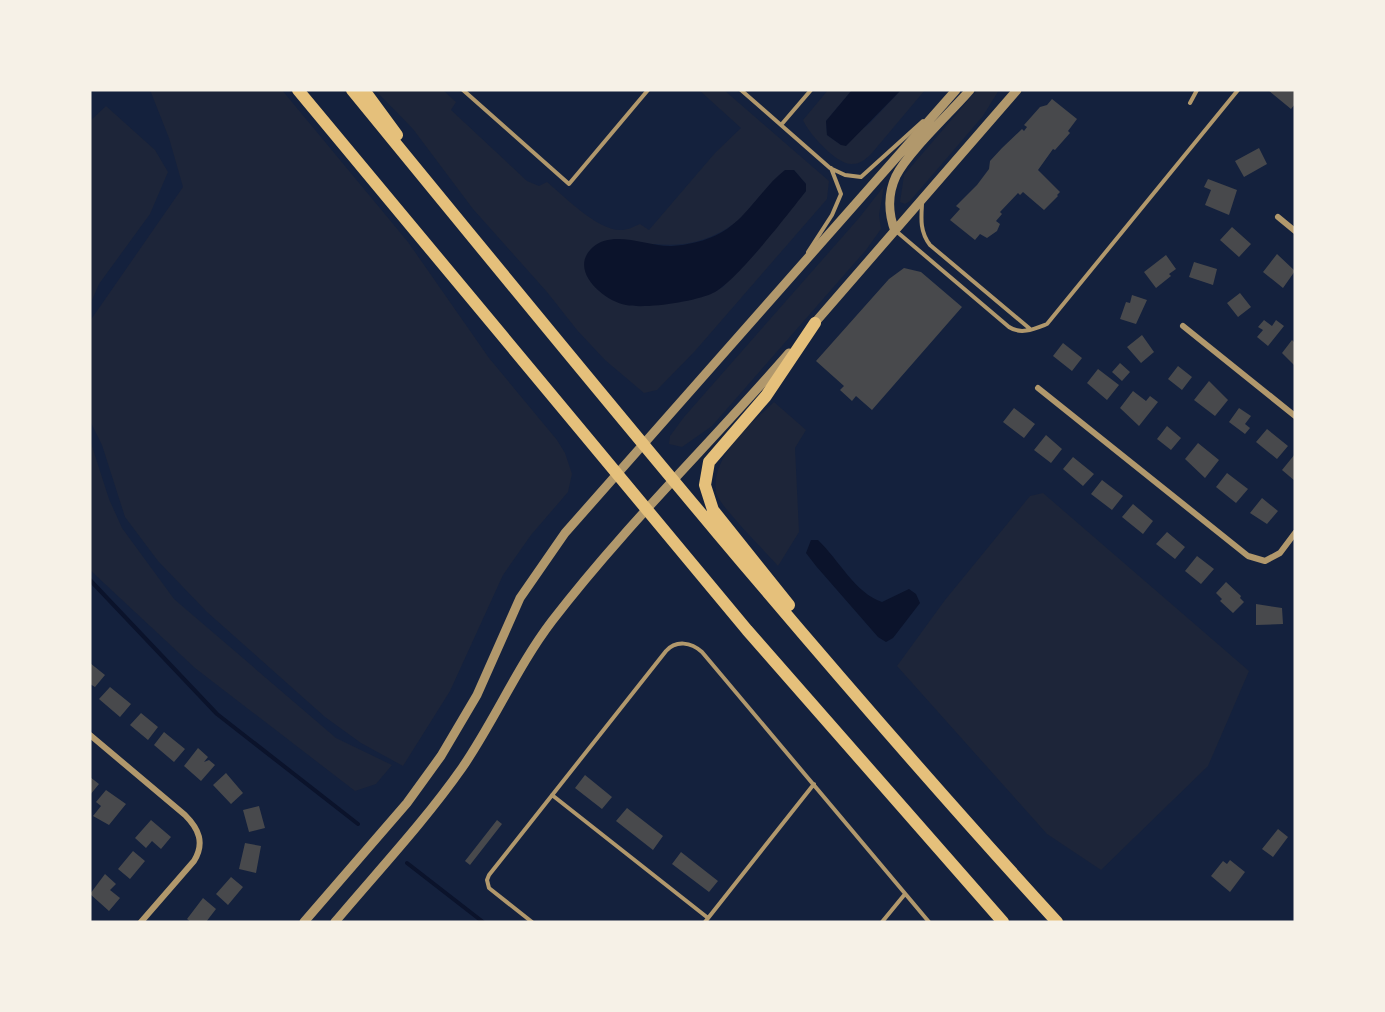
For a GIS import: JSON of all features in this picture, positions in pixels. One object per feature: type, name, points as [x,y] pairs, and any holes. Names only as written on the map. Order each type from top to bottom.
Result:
[{"type":"main road","points":[[298,90],[747,630],[1003,922]]},
{"type":"main road","points":[[352,90],[644,446],[850,688],[1057,922]]},
{"type":"main road","points":[[364,90],[384,114],[413,165]]},
{"type":"main road","points":[[815,323],[766,396],[712,457],[706,469],[705,485],[713,510],[758,563],[850,688]]},
{"type":"street","points":[[304,922],[406,803],[441,756],[477,695],[512,614],[534,577],[565,533],[956,90]]},
{"type":"street","points":[[895,231],[890,218],[890,202],[897,175],[970,90]]},
{"type":"street","points":[[335,922],[448,788],[474,750],[511,682],[537,642],[571,598],[646,509],[725,426],[1017,90]]},
{"type":"street","points":[[1278,217],[1295,231]]},
{"type":"street","points":[[1183,326],[1295,416]]},
{"type":"street","points":[[1038,388],[1248,556],[1264,561],[1280,553],[1295,533]]},
{"type":"street","points":[[90,735],[185,815],[196,826],[200,839],[200,851],[194,861],[141,922]]},
{"type":"lane","points":[[463,90],[569,184],[648,90]]},
{"type":"lane","points":[[741,90],[830,168],[845,175],[861,177],[956,90]]},
{"type":"lane","points":[[781,125],[811,90]]},
{"type":"lane","points":[[1190,103],[1197,90]]},
{"type":"lane","points":[[895,231],[1016,332],[1047,324],[1238,90]]},
{"type":"lane","points":[[788,282],[832,215],[841,194],[830,168]]},
{"type":"lane","points":[[922,199],[921,222],[925,238],[930,245],[1019,322],[1030,328]]},
{"type":"lane","points":[[532,922],[492,891],[487,880],[666,651],[678,644],[690,644],[702,652],[929,922]]},
{"type":"lane","points":[[552,795],[706,920],[814,784]]},
{"type":"lane","points":[[882,922],[905,894]]},
{"type":"shaded area","points":[[150,90],[282,90],[408,242],[489,358],[557,440],[565,453],[572,474],[568,492],[531,535],[503,575],[450,691],[403,766],[361,743],[325,717],[207,612],[158,561],[125,517],[102,445],[90,421],[90,321],[183,187],[169,138]]},
{"type":"shaded area","points":[[375,90],[443,90],[456,102],[451,110],[527,181],[539,186],[547,182],[582,212],[603,225],[622,230],[640,224],[649,230],[715,153],[741,128],[699,90],[724,90],[829,181],[827,199],[695,351],[657,390],[644,393],[605,360],[577,330],[547,292],[473,209],[413,129]],"holes":[[[794,170],[806,184],[806,191],[723,287],[696,298],[649,304],[654,244],[677,245],[698,241],[716,234],[748,213]]]},
{"type":"shaded area","points":[[828,90],[852,90],[826,121],[827,135],[841,145],[869,124],[901,90],[925,90],[872,153],[861,162],[852,164],[831,154],[803,120]]},
{"type":"shaded area","points":[[852,90],[901,90],[846,146],[827,135],[826,121]]},
{"type":"shaded area","points":[[977,90],[999,90],[983,116],[910,201],[905,204],[900,202],[904,175]]},
{"type":"shaded area","points":[[106,106],[155,150],[168,172],[150,214],[99,284],[90,305],[90,121]]},
{"type":"shaded area","points":[[785,170],[794,170],[806,184],[806,191],[746,264],[721,288],[711,294],[668,304],[626,305],[599,291],[586,274],[584,265],[586,256],[593,247],[611,239],[672,246],[698,242],[712,237],[742,216]]},
{"type":"shaded area","points":[[884,186],[879,215],[881,229],[866,250],[712,426],[682,447],[669,444],[670,436],[684,417],[859,218]]},
{"type":"shaded area","points":[[774,402],[806,430],[795,448],[799,532],[778,566],[733,517],[716,492],[716,479],[726,454],[744,431]]},
{"type":"shaded area","points":[[90,440],[109,499],[122,528],[174,599],[336,738],[392,765],[376,784],[355,791],[195,668],[90,570]]},
{"type":"shaded area","points":[[1043,493],[1249,671],[1208,766],[1101,870],[1047,834],[897,666],[945,600],[1030,496]]},
{"type":"shaded area","points":[[811,540],[818,540],[855,584],[872,598],[882,602],[909,589],[916,594],[920,603],[893,638],[886,642],[878,637],[816,566],[806,553]]},
{"type":"building","points":[[1268,90],[1295,90],[1295,104],[1291,109]]},
{"type":"building","points":[[1052,99],[1077,119],[1068,131],[1070,133],[1055,150],[1053,149],[1038,170],[1060,192],[1058,196],[1044,210],[1023,192],[1020,195],[1018,193],[1000,212],[1002,214],[996,221],[1000,224],[997,231],[987,238],[980,234],[975,240],[950,220],[960,209],[956,206],[977,185],[989,169],[990,161],[1022,129],[1024,131],[1027,127],[1024,125],[1040,107],[1047,105]]},
{"type":"building","points":[[1259,148],[1267,164],[1244,177],[1235,161]]},
{"type":"building","points":[[1208,179],[1237,190],[1229,215],[1205,205],[1211,190],[1204,187]]},
{"type":"building","points":[[1232,227],[1251,244],[1239,257],[1220,240]]},
{"type":"building","points":[[1277,254],[1295,271],[1283,288],[1263,272]]},
{"type":"building","points":[[1166,255],[1176,269],[1156,288],[1144,272]]},
{"type":"building","points":[[1194,262],[1217,269],[1213,285],[1189,277]]},
{"type":"building","points":[[904,268],[921,272],[962,307],[872,410],[856,396],[852,401],[840,390],[844,386],[816,361],[889,279]]},
{"type":"building","points":[[1240,293],[1251,307],[1238,317],[1227,303]]},
{"type":"building","points":[[1132,295],[1147,300],[1136,324],[1120,319],[1126,302],[1130,303]]},
{"type":"building","points":[[1264,320],[1272,326],[1276,320],[1284,326],[1268,346],[1257,337],[1263,330],[1258,327]]},
{"type":"building","points":[[1142,335],[1154,352],[1141,363],[1127,347]]},
{"type":"building","points":[[1292,340],[1295,343],[1295,366],[1282,353]]},
{"type":"building","points":[[1063,343],[1082,358],[1072,371],[1053,356]]},
{"type":"building","points":[[1120,363],[1130,372],[1122,381],[1112,372]]},
{"type":"building","points":[[1178,366],[1192,377],[1182,390],[1168,379]]},
{"type":"building","points":[[1098,369],[1119,385],[1107,400],[1087,383]]},
{"type":"building","points":[[1209,381],[1228,400],[1215,416],[1194,400]]},
{"type":"building","points":[[1133,391],[1146,401],[1150,396],[1158,402],[1139,426],[1120,408]]},
{"type":"building","points":[[1014,408],[1035,424],[1024,438],[1003,422]]},
{"type":"building","points":[[1239,408],[1251,416],[1245,424],[1250,428],[1245,434],[1229,422]]},
{"type":"building","points":[[1167,426],[1181,438],[1171,450],[1157,439]]},
{"type":"building","points":[[1267,429],[1288,446],[1277,459],[1256,442]]},
{"type":"building","points":[[1046,435],[1062,449],[1051,463],[1034,450]]},
{"type":"building","points":[[1198,443],[1219,460],[1205,478],[1185,459]]},
{"type":"building","points":[[1295,454],[1295,481],[1282,470]]},
{"type":"building","points":[[1073,457],[1094,474],[1083,486],[1063,469]]},
{"type":"building","points":[[1227,473],[1248,489],[1236,503],[1216,487]]},
{"type":"building","points":[[1102,480],[1123,496],[1112,510],[1091,494]]},
{"type":"building","points":[[1262,498],[1278,511],[1267,524],[1250,513]]},
{"type":"building","points":[[1133,504],[1153,521],[1143,534],[1122,517]]},
{"type":"building","points":[[1167,532],[1185,547],[1175,559],[1156,544]]},
{"type":"building","points":[[1197,556],[1214,569],[1201,584],[1185,571]]},
{"type":"building","points":[[1226,582],[1244,602],[1233,613],[1220,601],[1222,599],[1216,593]]},
{"type":"building","points":[[1256,604],[1282,608],[1283,624],[1256,625]]},
{"type":"building","points":[[90,663],[105,675],[95,687],[90,684]]},
{"type":"building","points":[[110,687],[131,704],[120,717],[99,699]]},
{"type":"building","points":[[141,713],[158,727],[148,740],[130,725]]},
{"type":"building","points":[[164,732],[185,749],[174,762],[154,745]]},
{"type":"building","points":[[198,748],[208,757],[204,762],[209,760],[215,765],[201,781],[184,766]]},
{"type":"building","points":[[226,773],[243,793],[231,804],[213,785]]},
{"type":"building","points":[[585,775],[612,797],[602,809],[575,788]]},
{"type":"building","points":[[90,777],[99,784],[90,795]]},
{"type":"building","points":[[106,790],[126,804],[109,825],[93,816],[101,806],[96,802]]},
{"type":"building","points":[[259,806],[265,828],[249,832],[243,810]]},
{"type":"building","points":[[627,808],[663,836],[653,850],[616,821]]},
{"type":"building","points":[[151,820],[171,837],[161,849],[152,841],[146,848],[135,838]]},
{"type":"building","points":[[497,820],[502,824],[470,865],[465,861]]},
{"type":"building","points":[[1278,829],[1288,837],[1273,857],[1262,849]]},
{"type":"building","points":[[245,843],[261,846],[256,873],[239,869]]},
{"type":"building","points":[[133,851],[145,861],[130,879],[118,869]]},
{"type":"building","points":[[681,852],[718,881],[709,892],[672,864]]},
{"type":"building","points":[[1230,860],[1245,872],[1230,892],[1211,876],[1223,861],[1227,864]]},
{"type":"building","points":[[105,874],[116,884],[110,890],[120,898],[109,911],[90,894]]},
{"type":"building","points":[[231,877],[243,887],[228,905],[216,894]]},
{"type":"building","points":[[203,898],[216,909],[206,922],[191,922],[187,919]]},
{"type":"waterway","points":[[90,580],[217,714],[358,824]]},
{"type":"waterway","points":[[407,863],[483,922]]}]
